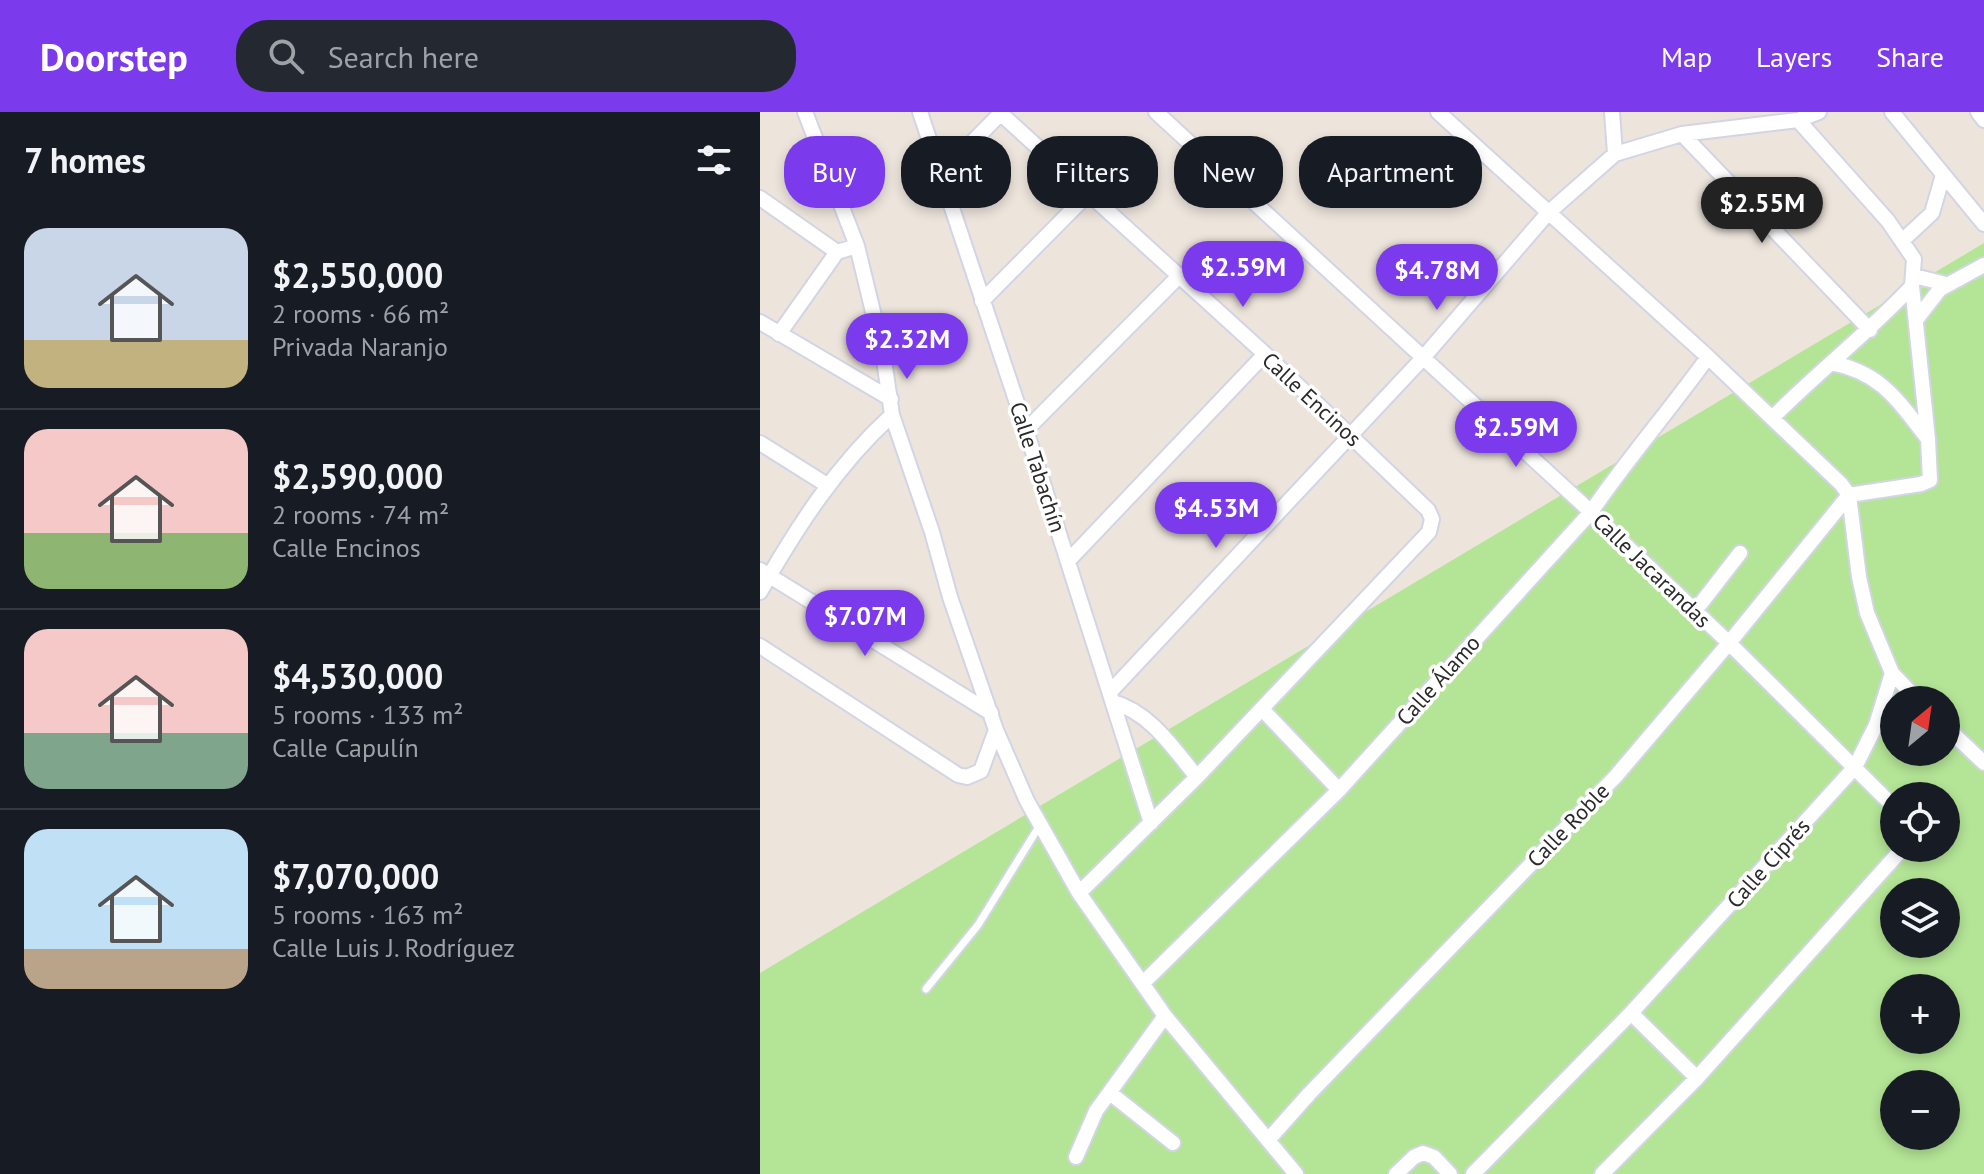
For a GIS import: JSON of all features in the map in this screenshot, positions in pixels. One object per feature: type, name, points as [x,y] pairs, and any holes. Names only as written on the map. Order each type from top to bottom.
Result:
[{"type":"street","points":[[805,112],[857,246],[892,415],[996,730],[1027,801],[1079,893],[1165,1016],[1296,1174]]},
{"type":"street","name":"Calle Tabachín","points":[[920,112],[928,136]]},
{"type":"street","points":[[977,136],[1000,112]]},
{"type":"street","name":"Calle Encinos","points":[[1000,112],[1027,137]]},
{"type":"street","name":"Calle Jacarandas","points":[[1156,112],[1591,512],[1880,793]]},
{"type":"street","points":[[1438,112],[1773,417],[1845,489],[1867,613],[1892,673],[1905,686]]},
{"type":"street","points":[[1612,112],[1615,154]]},
{"type":"street","points":[[1197,777],[1146,719],[1112,697],[1349,433],[1422,359],[1548,213],[1615,154],[1682,134],[1798,120],[1819,112]]},
{"type":"street","points":[[1892,112],[1984,224]]},
{"type":"street","points":[[1978,112],[1984,120]]},
{"type":"street","points":[[1798,120],[1903,240],[1914,259],[1913,281],[1930,480],[1921,484],[1845,489]]},
{"type":"street","points":[[1682,134],[1870,330]]},
{"type":"street","points":[[1903,240],[1932,213],[1943,175]]},
{"type":"street","points":[[760,198],[837,252]]},
{"type":"street","name":"Calle Tabachín","points":[[952,208],[1151,823]]},
{"type":"street","points":[[982,301],[1074,208]]},
{"type":"street","name":"Calle Encinos","points":[[1105,208],[1349,433],[1428,510],[1432,519],[1429,532],[1262,709]]},
{"type":"street","points":[[779,334],[837,252],[857,246]]},
{"type":"street","points":[[1916,320],[1946,284],[1984,265]]},
{"type":"street","points":[[1026,430],[1178,277]]},
{"type":"street","points":[[1773,417],[1870,330],[1913,281]]},
{"type":"street","points":[[1913,281],[1946,284]]},
{"type":"street","points":[[760,322],[891,399]]},
{"type":"street","points":[[1068,561],[1265,354]]},
{"type":"street","name":"Calle Álamo","points":[[1143,983],[1339,790],[1591,512],[1708,357]]},
{"type":"street","points":[[1831,363],[1852,366],[1880,382],[1928,439]]},
{"type":"street","points":[[760,592],[764,573],[827,485],[892,415]]},
{"type":"street","points":[[760,443],[827,485]]},
{"type":"street","name":"Calle Roble","points":[[1269,1139],[1616,776],[1729,643],[1845,489]]},
{"type":"street","points":[[1695,611],[1740,553]]},
{"type":"street","points":[[764,573],[991,713]]},
{"type":"street","points":[[760,646],[958,775],[967,777],[981,771],[996,730]]},
{"type":"street","name":"Calle Ciprés","points":[[1473,1174],[1631,1013],[1855,767],[1876,725],[1892,673]]},
{"type":"street","points":[[1079,893],[1262,709],[1339,790]]},
{"type":"street","points":[[1960,740],[1984,763]]},
{"type":"street","points":[[1602,1174],[1697,1078],[1890,862]]},
{"type":"street","points":[[1631,1013],[1697,1078]]},
{"type":"street","points":[[1076,1157],[1090,1123],[1165,1016]]},
{"type":"street","points":[[1110,1093],[1173,1143]]},
{"type":"street","points":[[1396,1174],[1423,1153],[1434,1157],[1450,1174]]},
{"type":"lane","points":[[926,989],[978,925],[1040,825]]},
{"type":"green space","points":[[1984,243],[1984,1174],[760,1174],[760,973]]}]
